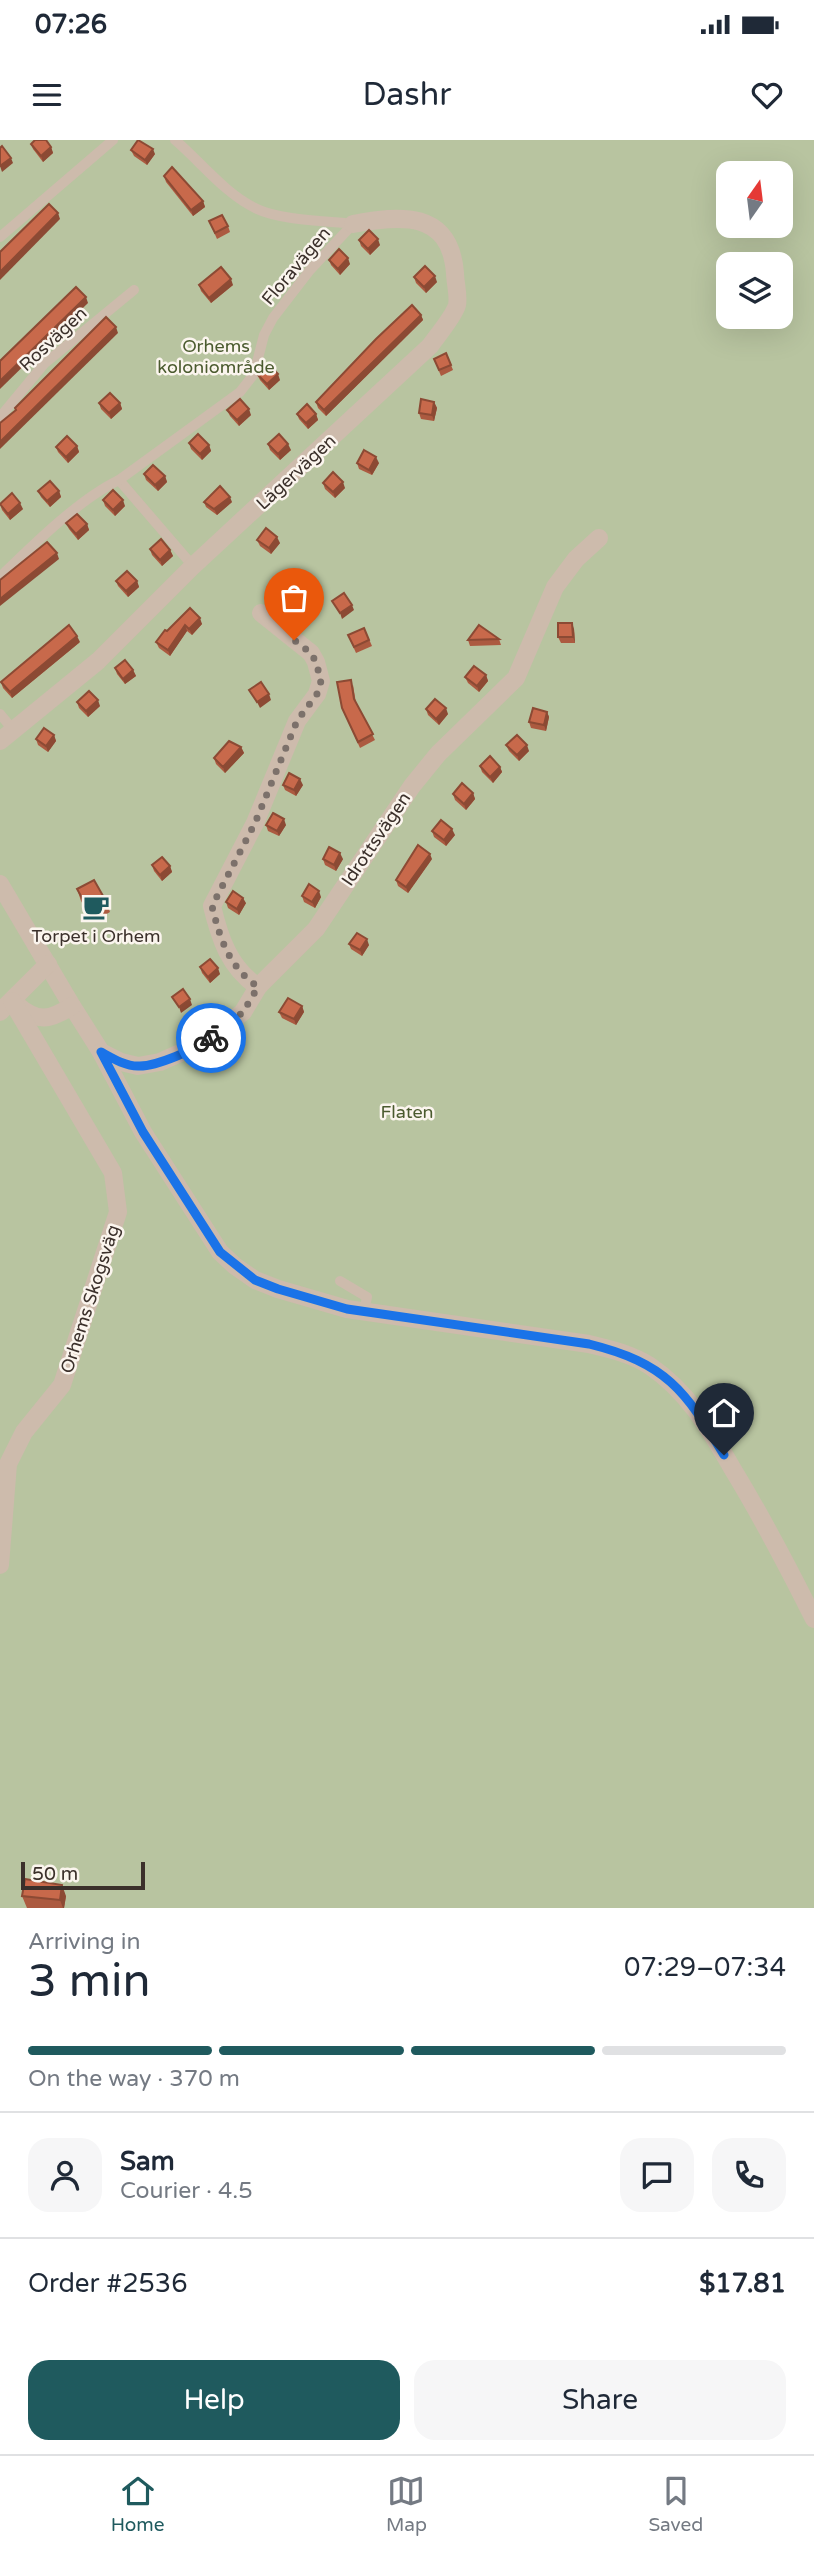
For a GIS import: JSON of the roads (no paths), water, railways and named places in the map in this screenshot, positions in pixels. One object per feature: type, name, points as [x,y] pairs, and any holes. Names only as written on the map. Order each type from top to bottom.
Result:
[{"type":"street","name":"Lägervägen","points":[[7,736],[98,661],[193,566],[430,346],[457,305],[454,265],[448,244],[436,227],[413,219],[388,217],[353,224]]},
{"type":"street","name":"Idrottsvägen","points":[[101,1052],[121,1062],[138,1066],[160,1062],[207,1041],[243,1012],[258,987],[316,929],[411,786],[438,754],[516,678],[555,587],[576,559],[599,538]]},
{"type":"street","points":[[258,987],[239,971],[220,942],[212,906],[255,823],[297,721],[317,694],[321,681],[311,653],[261,613]]},
{"type":"street","points":[[0,884],[101,1052],[143,1132],[220,1252],[255,1280],[278,1289],[364,1311],[589,1344],[620,1352],[647,1364],[680,1389],[700,1414],[773,1535],[814,1619]]},
{"type":"street","points":[[48,964],[6,1006],[30,1016],[52,1018],[72,1006]]},
{"type":"street","name":"Orhems Skogsväg","points":[[0,1565],[8,1464],[23,1432],[62,1385],[118,1212],[113,1173],[6,1006]]},
{"type":"lane","points":[[0,237],[113,140]]},
{"type":"lane","name":"Floravägen","points":[[175,140],[219,182],[256,209],[272,214],[353,224]]},
{"type":"lane","name":"Floravägen","points":[[0,577],[68,516],[240,392],[254,374],[264,335],[273,318],[310,270],[353,224]]},
{"type":"lane","name":"Rosvägen","points":[[0,417],[44,364],[134,290]]},
{"type":"lane","points":[[119,480],[193,566]]},
{"type":"lane","points":[[0,714],[7,736]]},
{"type":"lane","points":[[340,1281],[367,1297],[364,1311]]},
{"type":"place","name":"Torpet i Orhem","points":[[96,907]]},
{"type":"park label","name":"Orhems koloniområde","points":[[216,356]]},
{"type":"park label","name":"Flaten","points":[[407,1112]]}]
